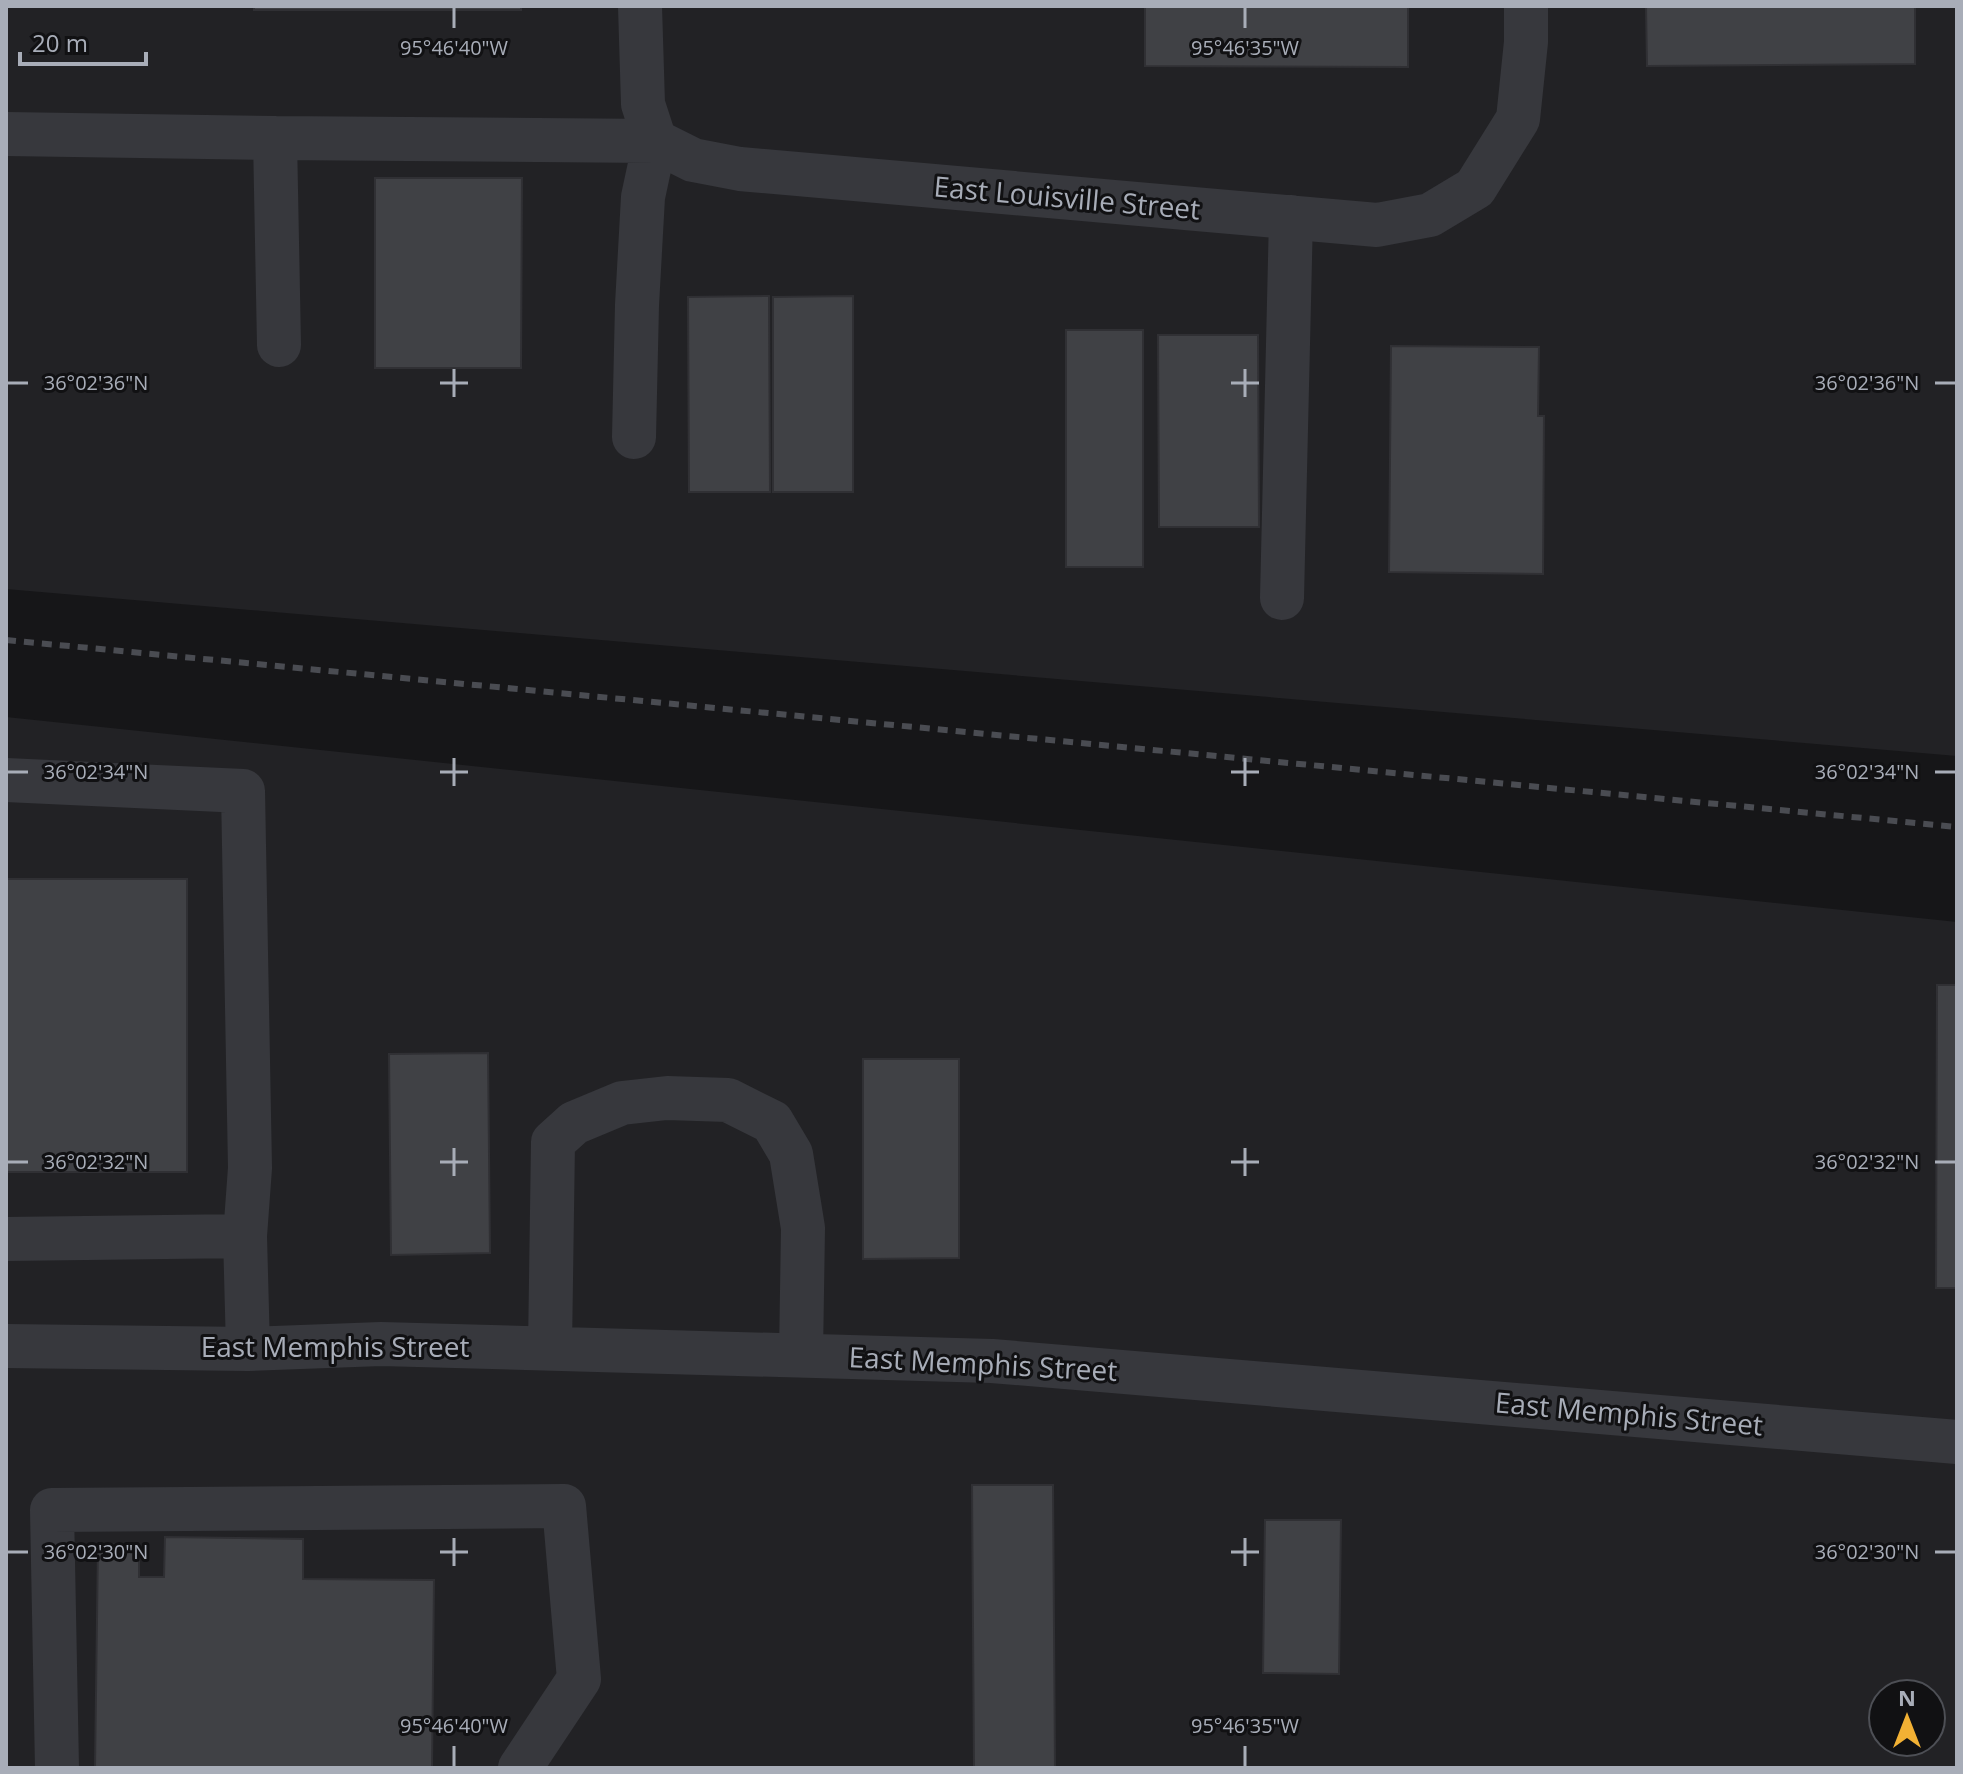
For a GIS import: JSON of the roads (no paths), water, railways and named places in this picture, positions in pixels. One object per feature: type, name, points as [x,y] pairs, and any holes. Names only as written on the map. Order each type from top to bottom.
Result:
[{"type":"street","points":[[634,437],[643,197],[655,141],[643,104],[640,6]]},
{"type":"street","name":"East Louisville Street","points":[[655,141],[693,160],[740,169],[1377,225],[1430,215],[1475,188],[1518,119],[1526,42],[1526,6]]},
{"type":"street","points":[[6,134],[655,141]]},
{"type":"street","points":[[275,138],[279,345]]},
{"type":"street","points":[[1282,598],[1291,217]]},
{"type":"street","points":[[6,780],[243,791],[250,1168],[245,1236],[248,1349]]},
{"type":"street","points":[[550,1348],[553,1142],[574,1123],[622,1103],[667,1098],[728,1100],[772,1122],[791,1154],[803,1228],[801,1355]]},
{"type":"street","points":[[6,1239],[245,1236]]},
{"type":"street","name":"East Memphis Street","points":[[6,1346],[248,1349],[381,1344],[992,1361],[1957,1442]]},
{"type":"street","points":[[57,1768],[52,1510],[564,1506],[579,1679],[520,1768]]},
{"type":"railway","points":[[6,640],[1957,827]]}]
